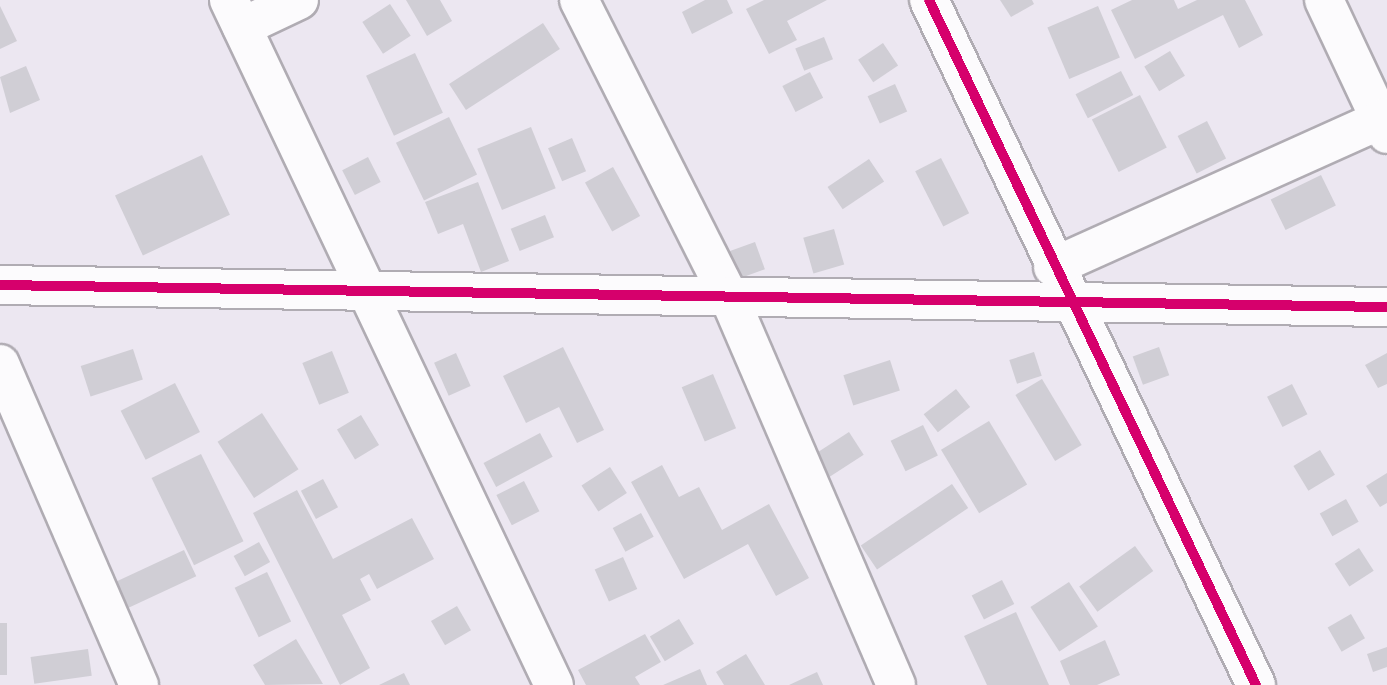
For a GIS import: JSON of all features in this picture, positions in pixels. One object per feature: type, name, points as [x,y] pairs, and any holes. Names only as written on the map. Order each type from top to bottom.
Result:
[{"type":"street","points":[[299,0],[235,14],[554,685]]},
{"type":"street","points":[[579,0],[729,297],[896,685]]},
{"type":"street","points":[[929,0],[1053,267],[1256,685]]},
{"type":"street","points":[[1053,267],[1385,124],[1324,0]]},
{"type":"street","points":[[0,285],[1387,307]]},
{"type":"street","points":[[0,364],[139,685]]},
{"type":"building","points":[[406,0],[440,0],[452,21],[427,36]]},
{"type":"building","points":[[705,0],[727,0],[733,13],[692,34],[682,12]]},
{"type":"building","points":[[764,0],[827,0],[787,21],[797,40],[769,54],[746,9]]},
{"type":"building","points":[[1000,0],[1032,0],[1034,4],[1011,17]]},
{"type":"building","points":[[1132,0],[1174,0],[1178,9],[1197,0],[1245,0],[1263,35],[1239,48],[1223,15],[1135,59],[1111,10]]},
{"type":"building","points":[[390,4],[411,36],[383,54],[362,22]]},
{"type":"building","points":[[0,6],[17,41],[0,49]]},
{"type":"building","points":[[1098,6],[1120,58],[1069,79],[1047,27]]},
{"type":"building","points":[[543,23],[560,49],[466,110],[449,84]]},
{"type":"building","points":[[824,37],[833,59],[804,71],[795,49]]},
{"type":"building","points":[[883,43],[898,65],[873,82],[858,60]]},
{"type":"building","points":[[1170,51],[1185,76],[1159,91],[1144,66]]},
{"type":"building","points":[[415,53],[443,113],[394,136],[366,76]]},
{"type":"building","points":[[26,66],[40,100],[10,113],[0,77]]},
{"type":"building","points":[[1121,71],[1133,95],[1088,118],[1076,94]]},
{"type":"building","points":[[810,72],[823,98],[796,112],[782,86]]},
{"type":"building","points":[[895,84],[907,111],[880,124],[868,96]]},
{"type":"building","points":[[1140,95],[1167,148],[1119,172],[1092,120]]},
{"type":"building","points":[[449,117],[477,175],[424,200],[396,143]]},
{"type":"building","points":[[1207,121],[1226,158],[1197,173],[1178,136]]},
{"type":"building","points":[[531,127],[556,188],[502,210],[477,149]]},
{"type":"building","points":[[572,138],[586,171],[562,181],[548,148]]},
{"type":"building","points":[[202,155],[230,215],[143,255],[115,196]]},
{"type":"building","points":[[368,157],[381,182],[355,195],[342,170]]},
{"type":"building","points":[[941,158],[969,213],[943,226],[915,171]]},
{"type":"building","points":[[869,159],[884,181],[843,209],[828,187]]},
{"type":"building","points":[[613,167],[640,216],[612,231],[585,183]]},
{"type":"building","points":[[1321,175],[1336,206],[1286,230],[1271,200]]},
{"type":"building","points":[[478,182],[509,261],[481,272],[463,224],[438,234],[425,202]]},
{"type":"building","points":[[545,215],[554,237],[520,251],[511,229]]},
{"type":"building","points":[[834,229],[844,265],[813,273],[803,238]]},
{"type":"building","points":[[755,242],[765,269],[739,279],[729,252]]},
{"type":"building","points":[[563,347],[604,430],[577,443],[559,407],[526,423],[503,376]]},
{"type":"building","points":[[1159,347],[1169,375],[1143,385],[1133,357]]},
{"type":"building","points":[[133,349],[143,379],[91,396],[81,366]]},
{"type":"building","points":[[332,351],[349,393],[319,405],[302,363]]},
{"type":"building","points":[[1034,352],[1042,376],[1017,384],[1009,360]]},
{"type":"building","points":[[456,353],[471,386],[449,396],[434,363]]},
{"type":"building","points":[[1387,353],[1387,384],[1378,388],[1365,365]]},
{"type":"building","points":[[890,360],[900,390],[853,406],[843,375]]},
{"type":"building","points":[[713,374],[736,428],[705,442],[682,387]]},
{"type":"building","points":[[1042,379],[1082,445],[1055,461],[1015,395]]},
{"type":"building","points":[[175,383],[200,432],[146,460],[121,411]]},
{"type":"building","points":[[1292,384],[1307,414],[1282,427],[1267,397]]},
{"type":"building","points":[[956,389],[970,407],[938,432],[924,414]]},
{"type":"building","points":[[262,413],[298,469],[254,498],[218,442]]},
{"type":"building","points":[[361,415],[379,445],[355,459],[337,429]]},
{"type":"building","points":[[989,421],[1027,484],[979,513],[941,450]]},
{"type":"building","points":[[923,425],[938,456],[906,471],[891,441]]},
{"type":"building","points":[[849,432],[864,455],[829,477],[815,454]]},
{"type":"building","points":[[540,433],[553,457],[496,487],[483,463]]},
{"type":"building","points":[[1320,450],[1335,475],[1308,491],[1293,466]]},
{"type":"building","points":[[201,454],[244,541],[194,565],[152,478]]},
{"type":"building","points":[[662,465],[679,497],[699,487],[722,530],[769,504],[809,578],[776,596],[748,544],[684,579],[631,482]]},
{"type":"building","points":[[610,467],[627,493],[598,512],[581,486]]},
{"type":"building","points":[[1387,473],[1387,503],[1380,507],[1366,486]]},
{"type":"building","points":[[323,479],[338,507],[316,519],[301,491]]},
{"type":"building","points":[[524,481],[539,511],[512,525],[496,495]]},
{"type":"building","points":[[952,484],[968,508],[877,570],[861,546]]},
{"type":"building","points":[[297,490],[333,559],[412,518],[434,559],[377,589],[369,574],[360,579],[371,600],[342,615],[370,668],[340,685],[253,513]]},
{"type":"building","points":[[1346,499],[1359,522],[1332,536],[1320,514]]},
{"type":"building","points":[[641,513],[654,537],[625,552],[613,528]]},
{"type":"building","points":[[259,542],[270,562],[245,576],[234,556]]},
{"type":"building","points":[[1135,546],[1153,571],[1097,612],[1079,587]]},
{"type":"building","points":[[1359,548],[1374,571],[1349,586],[1335,564]]},
{"type":"building","points":[[184,550],[196,576],[126,609],[114,583]]},
{"type":"building","points":[[623,557],[637,589],[609,602],[595,570]]},
{"type":"building","points":[[267,572],[291,621],[259,637],[235,588]]},
{"type":"building","points":[[1002,580],[1014,604],[984,619],[972,595]]},
{"type":"building","points":[[1069,582],[1098,626],[1059,652],[1030,607]]},
{"type":"building","points":[[457,606],[471,630],[445,645],[431,621]]},
{"type":"building","points":[[1016,612],[1049,685],[987,685],[964,636]]},
{"type":"building","points":[[1351,614],[1365,638],[1342,652],[1328,628]]},
{"type":"building","points":[[679,619],[694,644],[665,661],[650,637]]},
{"type":"building","points":[[0,623],[7,623],[7,675],[0,675]]},
{"type":"building","points":[[645,634],[661,662],[635,677],[640,685],[586,685],[578,670]]},
{"type":"building","points":[[296,639],[323,684],[265,685],[253,665]]},
{"type":"building","points":[[1105,640],[1120,675],[1097,685],[1070,685],[1060,661]]},
{"type":"building","points":[[1387,647],[1387,667],[1373,672],[1367,654]]},
{"type":"building","points":[[88,649],[92,676],[34,684],[31,657]]},
{"type":"building","points":[[746,654],[765,685],[724,685],[716,672]]},
{"type":"building","points":[[700,669],[707,685],[663,685]]},
{"type":"building","points":[[817,672],[823,685],[789,685]]},
{"type":"building","points":[[404,673],[410,685],[379,685]]},
{"type":"cycle path","points":[[929,0],[1256,685]]},
{"type":"cycle path","points":[[0,285],[1387,307]]}]
